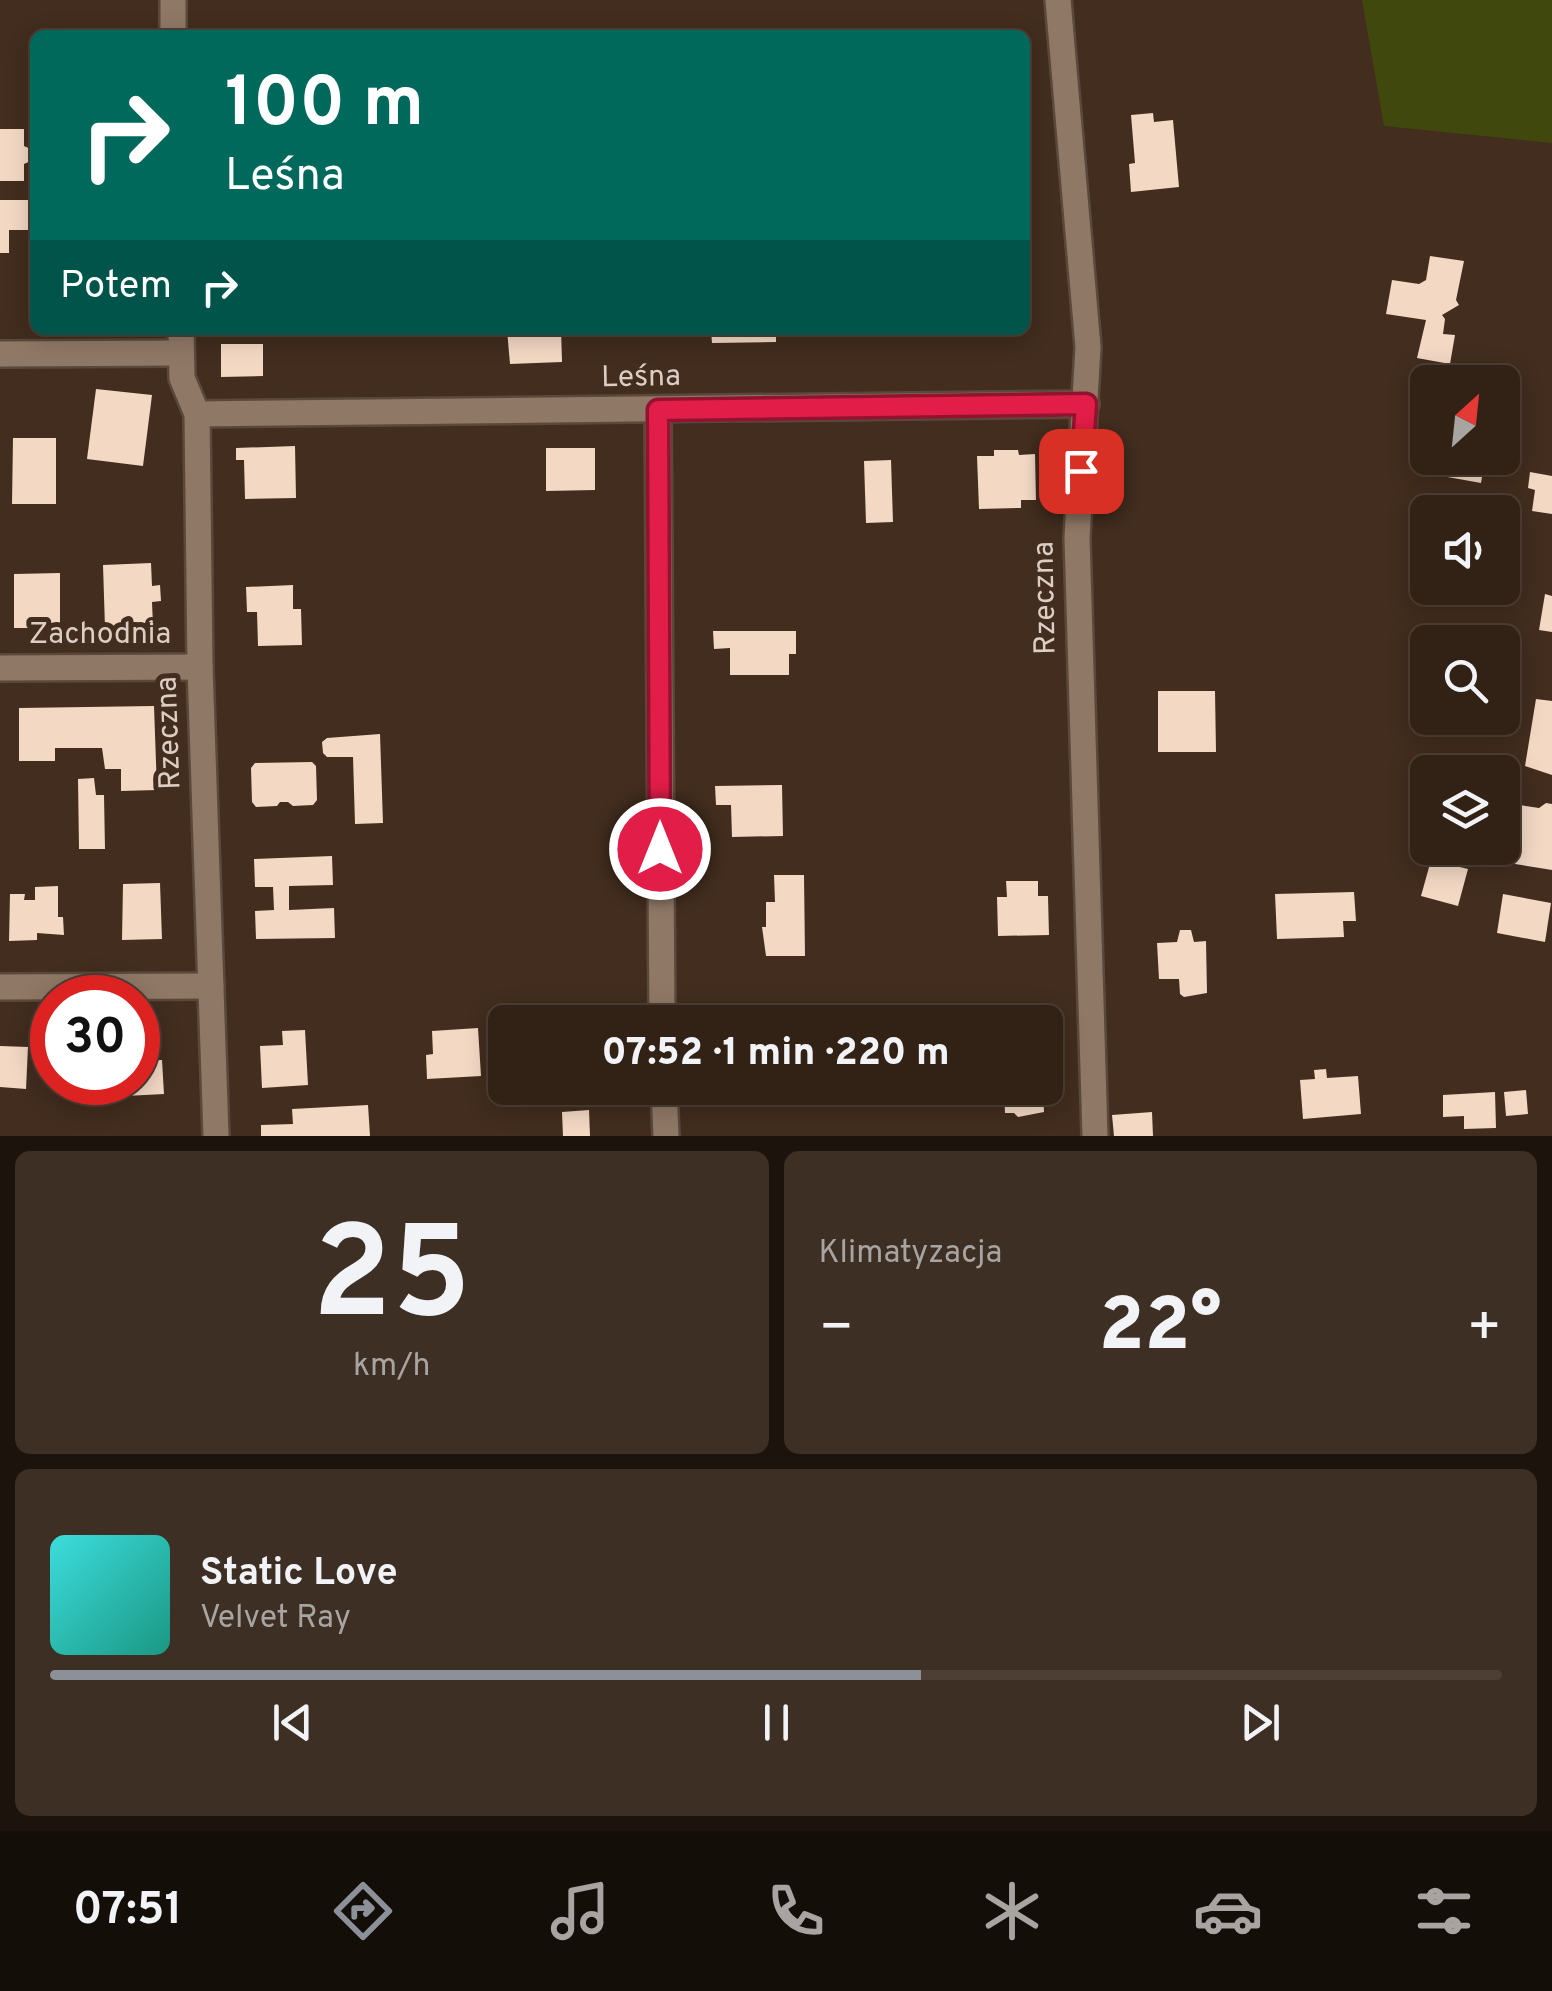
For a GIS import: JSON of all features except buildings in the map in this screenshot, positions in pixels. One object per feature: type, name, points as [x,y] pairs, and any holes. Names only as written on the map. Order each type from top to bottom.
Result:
[{"type":"street","points":[[172,0],[174,30]]},
{"type":"street","name":"Rzeczna","points":[[1058,0],[1088,347],[1076,538],[1096,1136]]},
{"type":"street","points":[[0,354],[181,342]]},
{"type":"street","name":"Rzeczna","points":[[181,342],[182,378],[197,414],[200,668],[216,1136]]},
{"type":"street","name":"Leśna","points":[[197,414],[1086,404]]},
{"type":"street","points":[[658,410],[662,1005]]},
{"type":"street","name":"Zachodnia","points":[[0,668],[200,668]]},
{"type":"street","points":[[0,987],[211,986]]},
{"type":"street","points":[[665,1105],[666,1136]]},
{"type":"green space","points":[[1362,0],[1552,0],[1552,143],[1384,126]]},
{"type":"route","points":[[660,849],[658,410],[1086,404],[1081,471]]}]
